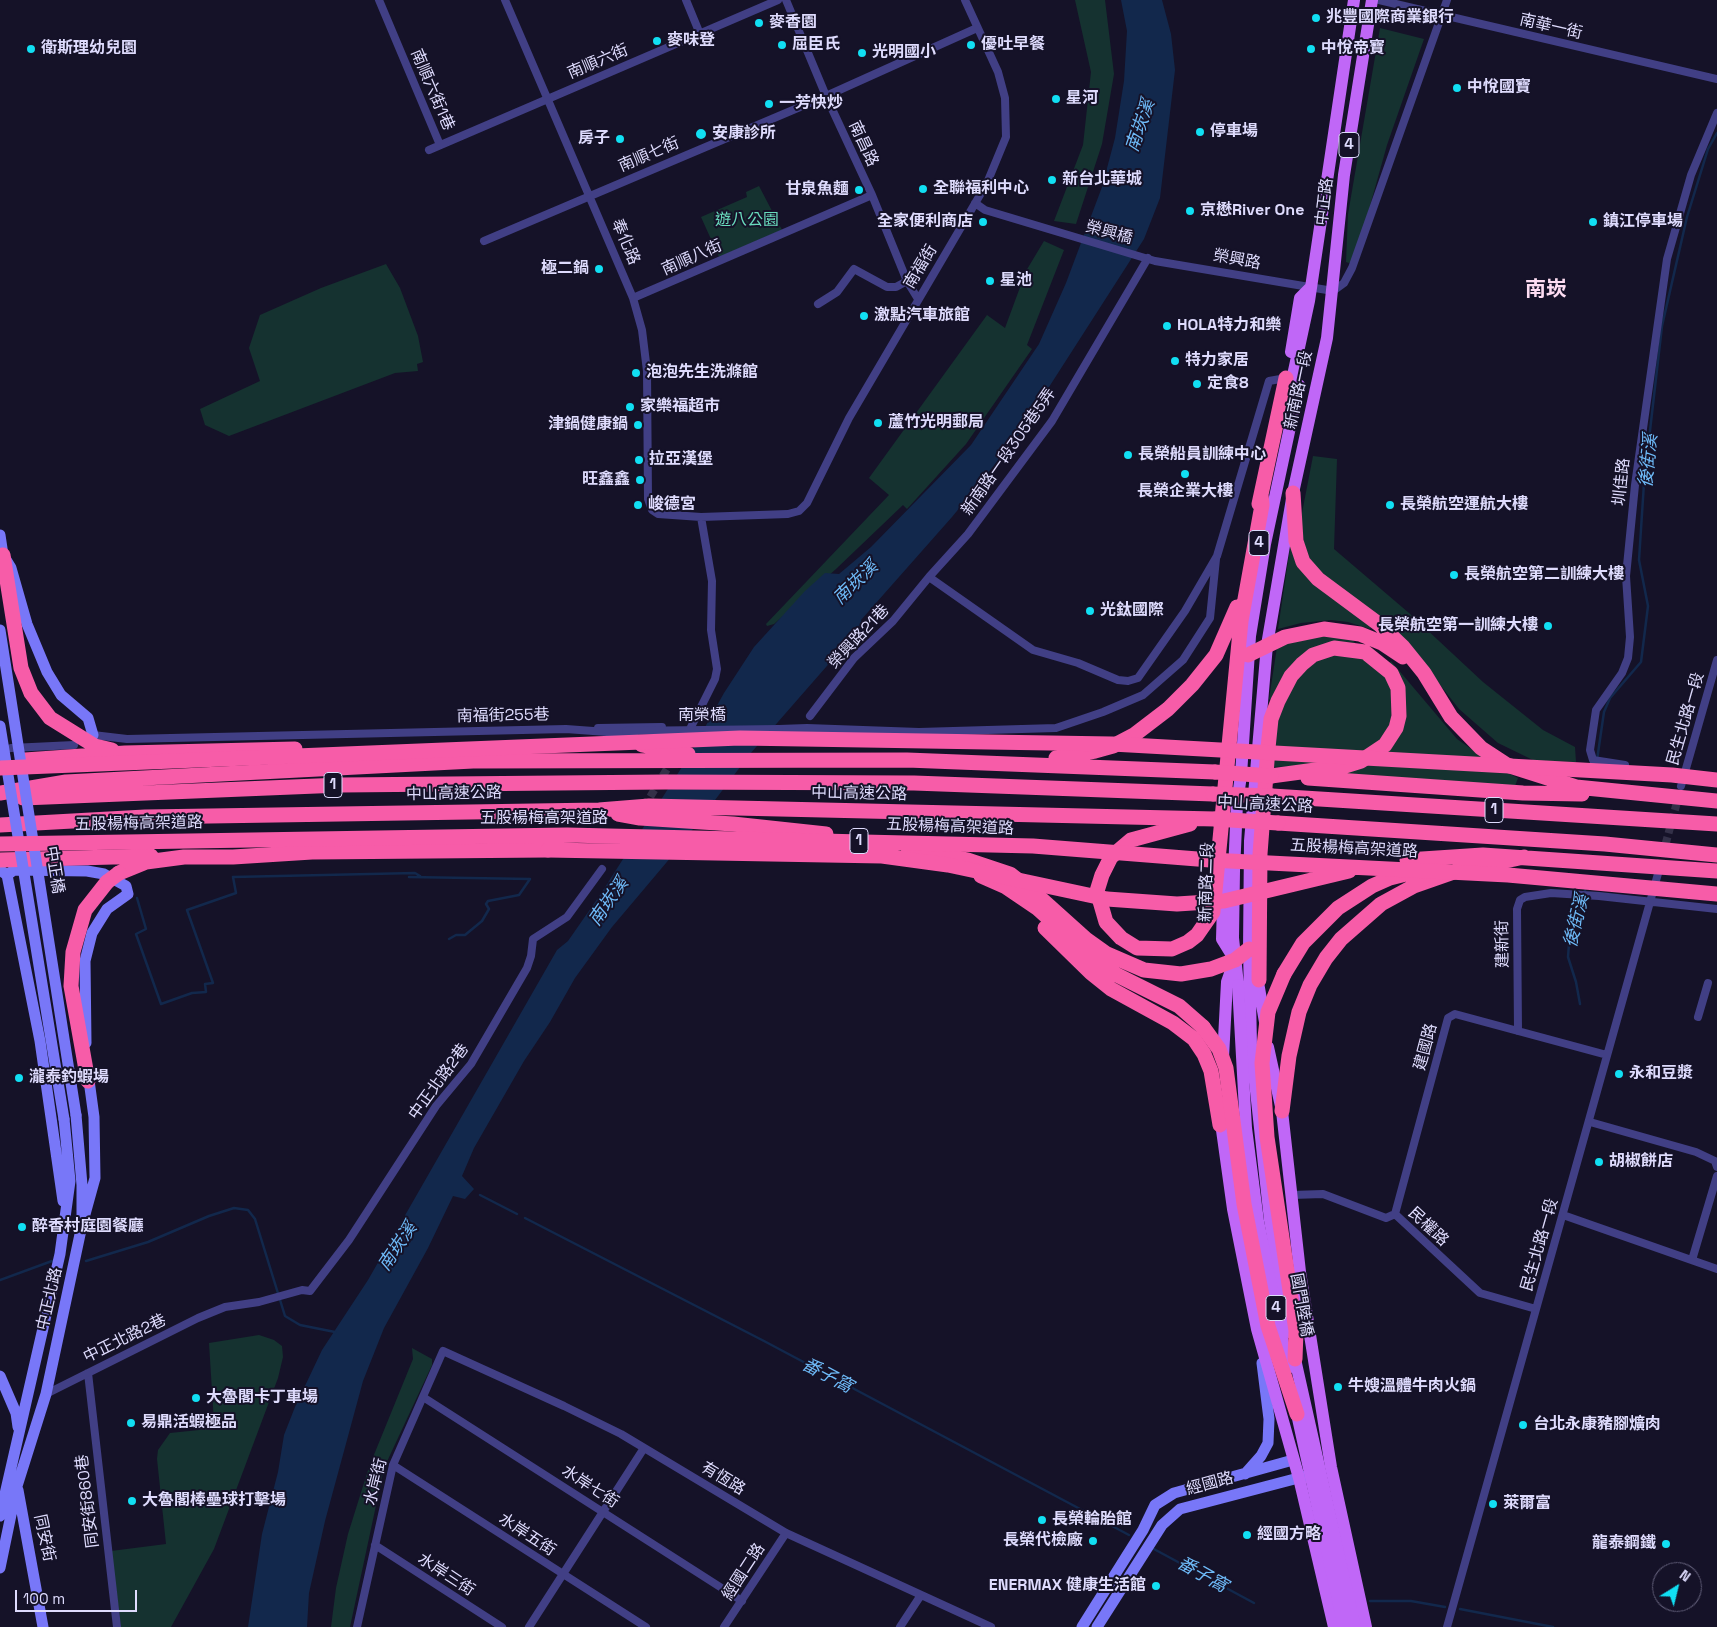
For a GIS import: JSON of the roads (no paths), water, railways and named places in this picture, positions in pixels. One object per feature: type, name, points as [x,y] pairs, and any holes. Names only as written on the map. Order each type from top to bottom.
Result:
[{"type":"highway","points":[[1000,762],[1072,756],[1113,746],[1134,734],[1168,708],[1192,686],[1216,655],[1238,607],[1286,378]]},
{"type":"highway","points":[[1293,493],[1296,541],[1303,562],[1318,579],[1380,625],[1403,647],[1451,716],[1481,748],[1507,764],[1576,787],[1717,801]]},
{"type":"highway","points":[[1214,819],[1178,826],[1131,840],[1111,857],[1097,891],[1106,922],[1121,938],[1137,948],[1172,949],[1188,942],[1197,935],[1212,912],[1218,872],[1241,621],[1262,505],[1261,494]]},
{"type":"highway","points":[[4,555],[21,668],[31,693],[50,718],[70,731],[95,746],[125,753]]},
{"type":"highway","points":[[1248,655],[1267,644],[1304,631],[1324,629],[1348,631],[1372,638],[1393,650],[1429,682]]},
{"type":"highway","points":[[1249,983],[1268,748],[1271,719],[1278,701],[1291,676],[1302,664],[1313,655],[1334,648],[1365,652],[1391,673],[1398,688],[1399,716],[1391,738],[1380,749],[1361,761],[1345,766],[1271,776]]},
{"type":"highway","name":"1","points":[[0,768],[750,738],[1112,744],[1672,775],[1717,780]]},
{"type":"highway","points":[[0,763],[125,753],[491,742],[647,745],[679,757]]},
{"type":"highway","points":[[0,793],[66,782],[177,778],[376,765],[679,757],[763,760],[1000,762],[1215,772],[1523,793],[1582,794],[1616,791]]},
{"type":"highway","name":"中山高速公路","points":[[0,799],[341,785],[665,782],[914,783],[1272,796],[1717,824]]},
{"type":"highway","name":"中山高速公路","points":[[0,825],[155,816],[599,810],[644,812],[728,809],[1214,819],[1605,844],[1717,855]]},
{"type":"highway","points":[[644,812],[710,822],[846,836],[968,860],[1010,874],[1038,895],[1086,939],[1107,954],[1144,970],[1181,974],[1211,969],[1235,960],[1249,949]]},
{"type":"highway","name":"五股楊梅高架道路","points":[[0,844],[567,835],[1023,846],[1210,860],[1508,875],[1717,894]]},
{"type":"highway","points":[[910,848],[1006,887],[1037,908],[1086,953],[1115,974],[1180,1006],[1203,1027],[1219,1049],[1226,1068],[1244,1204],[1268,1326],[1297,1414]]},
{"type":"highway","points":[[0,860],[84,857],[184,857],[312,852],[548,850],[882,856],[1003,875],[1107,899],[1177,904],[1224,901],[1376,864],[1483,855],[1717,871]]},
{"type":"highway","points":[[88,1081],[71,986],[72,952],[85,910],[113,878],[146,862],[184,857]]},
{"type":"highway","points":[[1295,1359],[1296,1331],[1267,1137],[1262,1063],[1268,1012],[1284,974],[1303,943],[1318,926],[1338,908],[1372,886],[1390,878],[1418,870],[1462,862],[1524,857]]},
{"type":"highway","points":[[1282,1112],[1289,1056],[1299,1012],[1310,985],[1326,958],[1341,939],[1370,912],[1414,886],[1454,872],[1524,857]]},
{"type":"highway","points":[[1006,887],[1091,973],[1111,989],[1174,1022],[1194,1039],[1212,1071],[1220,1125]]},
{"type":"main road","name":"中正路","points":[[1311,287],[1354,0]]},
{"type":"main road","name":"中正路","points":[[1333,290],[1332,278],[1344,174],[1372,0]]},
{"type":"main road","name":"新南路一段","points":[[1286,378],[1300,298],[1311,287]]},
{"type":"main road","name":"新南路一段","points":[[1232,803],[1241,775],[1248,655],[1265,544],[1308,350],[1313,300],[1311,287]]},
{"type":"main road","name":"新南路一段","points":[[1232,803],[1248,608],[1266,503],[1299,353],[1311,287]]},
{"type":"main road","name":"新南路一段","points":[[1249,949],[1250,841],[1267,644],[1293,493],[1326,338],[1333,290]]},
{"type":"main road","name":"新南路二段","points":[[1232,803],[1233,938],[1235,960]]},
{"type":"main road","name":"新南路二段","points":[[1232,803],[1222,939],[1235,960]]},
{"type":"main road","name":"4","points":[[1249,949],[1249,983],[1282,1112],[1300,1272],[1331,1467],[1366,1627]]},
{"type":"main road","name":"4","points":[[1235,960],[1249,983]]},
{"type":"main road","name":"4","points":[[1235,960],[1226,982],[1220,1125],[1232,1209],[1257,1329],[1299,1478],[1334,1627]]},
{"type":"main road","name":"國門陸橋","points":[[1249,983],[1251,1045],[1270,1220],[1295,1359],[1355,1627]]},
{"type":"main road","name":"國門陸橋","points":[[1249,983],[1246,1128],[1258,1221],[1297,1414],[1344,1627]]},
{"type":"street","name":"南順六街1巷","points":[[379,0],[440,145]]},
{"type":"street","name":"奉化路","points":[[505,0],[590,194],[633,298],[642,330],[647,371],[648,499],[652,510]]},
{"type":"street","points":[[686,0],[700,34]]},
{"type":"street","name":"南順六街","points":[[429,150],[778,0]]},
{"type":"street","name":"南昌路","points":[[786,0],[826,96],[872,195],[907,281],[918,299]]},
{"type":"street","name":"南福街","points":[[652,510],[658,514],[701,517],[788,514],[798,511],[803,507],[850,418],[918,299],[988,183],[1006,137],[1005,98],[998,72],[965,0]]},
{"type":"street","name":"南華一街","points":[[1379,0],[1412,3],[1442,14],[1505,31],[1717,79]]},
{"type":"street","points":[[1333,290],[1344,283],[1352,268],[1447,0]]},
{"type":"street","name":"南順七街","points":[[484,241],[590,194],[826,96],[977,28]]},
{"type":"street","name":"圳佳路","points":[[1685,772],[1597,762],[1590,750],[1596,710],[1622,673],[1628,658],[1630,637],[1626,576],[1635,485],[1667,259],[1691,175],[1717,113]]},
{"type":"street","name":"南順八街","points":[[633,298],[872,195]]},
{"type":"street","name":"榮興橋","points":[[975,203],[985,210],[1074,238],[1136,254]]},
{"type":"street","name":"榮興路","points":[[1136,254],[1148,258],[1333,290]]},
{"type":"street","name":"新南路一段305巷5弄","points":[[929,577],[968,534],[1052,420],[1148,258]]},
{"type":"street","points":[[818,304],[837,292],[854,269],[887,287],[896,287],[907,281]]},
{"type":"street","points":[[929,577],[1033,650],[1078,664],[1118,680],[1128,681],[1138,678],[1185,612],[1217,556],[1269,381],[1286,378]]},
{"type":"street","name":"南福街255巷","points":[[93,735],[127,739],[566,729],[625,734],[690,733],[717,669],[711,630],[712,581],[701,517]]},
{"type":"street","points":[[0,535],[4,555],[11,568],[26,624],[47,672],[61,695],[88,718],[93,735]]},
{"type":"street","name":"南榮橋","points":[[566,729],[626,731],[779,730],[807,728],[919,732],[1056,728],[1103,712],[1143,695],[1183,660],[1210,618],[1217,556]]},
{"type":"street","name":"榮興路21巷","points":[[810,716],[854,658],[893,622],[929,577]]},
{"type":"street","name":"中正橋","points":[[0,630],[76,1115]]},
{"type":"street","name":"民生北路一段","points":[[1681,786],[1717,660]]},
{"type":"street","points":[[1708,690],[1717,692]]},
{"type":"street","name":"中正橋","points":[[0,726],[64,1119]]},
{"type":"street","points":[[0,751],[11,748],[74,744]]},
{"type":"street","name":"中正北路2巷","points":[[46,1394],[198,1318],[225,1307],[259,1302],[302,1290],[310,1291],[349,1240],[436,1106],[471,1064],[527,968],[533,938],[567,917],[602,869]]},
{"type":"street","points":[[65,1221],[40,1041],[4,873],[14,870],[87,871],[104,874],[120,881],[126,886],[128,894],[107,909],[92,933],[85,961],[88,1081],[94,1117],[95,1178],[82,1225]]},
{"type":"street","name":"民生北路一段","points":[[1447,1627],[1590,1122],[1659,870]]},
{"type":"street","points":[[1656,881],[1717,887]]},
{"type":"street","name":"建新街","points":[[1518,1031],[1517,904],[1525,897],[1534,894],[1599,896],[1717,909]]},
{"type":"street","points":[[1698,1017],[1708,983]]},
{"type":"street","name":"建國路","points":[[1394,1214],[1448,1018],[1454,1014],[1607,1056]]},
{"type":"street","name":"中正北路","points":[[17,1486],[46,1394],[82,1225],[82,1185],[76,1115]]},
{"type":"street","name":"中正北路","points":[[19,1431],[60,1254],[65,1221],[70,1181],[64,1119]]},
{"type":"street","points":[[1590,1122],[1696,1152],[1715,1161],[1717,1167]]},
{"type":"street","points":[[1692,1260],[1717,1176]]},
{"type":"street","name":"民權路","points":[[1292,1195],[1322,1194],[1386,1218],[1394,1214],[1480,1293],[1536,1309]]},
{"type":"street","points":[[1562,1216],[1717,1269]]},
{"type":"street","points":[[1245,1474],[1261,1456],[1268,1443],[1269,1420],[1257,1329]]},
{"type":"street","name":"水岸街","points":[[357,1627],[393,1465],[443,1352]]},
{"type":"street","name":"有恆路","points":[[443,1352],[592,1419],[786,1533],[991,1627]]},
{"type":"street","name":"同安街860巷","points":[[88,1372],[117,1627]]},
{"type":"street","points":[[0,1376],[16,1414],[19,1431],[0,1516]]},
{"type":"street","name":"水岸七街","points":[[423,1397],[742,1601]]},
{"type":"street","points":[[529,1627],[644,1448]]},
{"type":"street","name":"經國路","points":[[1082,1627],[1144,1530],[1155,1505],[1174,1493],[1293,1460]]},
{"type":"street","name":"水岸五街","points":[[393,1465],[646,1627]]},
{"type":"street","name":"經國路","points":[[1097,1627],[1162,1525],[1180,1509],[1299,1478],[1331,1467]]},
{"type":"street","points":[[0,1568],[17,1486]]},
{"type":"street","name":"同安街","points":[[17,1486],[43,1627]]},
{"type":"street","name":"經國二路","points":[[724,1627],[786,1533]]},
{"type":"street","name":"水岸三街","points":[[375,1545],[502,1627]]},
{"type":"street","points":[[900,1627],[921,1595]]},
{"type":"water","name":"南崁溪","points":[[1121,0],[1162,0],[1171,34],[1175,70],[1160,198],[1144,239],[1015,440],[952,517],[861,620],[865,628],[853,643],[840,651],[750,754],[677,850],[612,927],[575,978],[474,1148],[462,1176],[474,1189],[465,1199],[453,1196],[428,1248],[384,1328],[363,1381],[325,1521],[309,1593],[307,1627],[248,1627],[262,1534],[278,1472],[284,1435],[295,1407],[322,1350],[368,1280],[557,950],[568,941],[600,895],[689,756],[724,693],[754,647],[805,591],[825,573],[839,574],[871,547],[971,445],[1039,344],[1066,283],[1102,187],[1115,138],[1124,81],[1127,31]]},
{"type":"waterway","name":"後街溪","points":[[1597,760],[1604,712],[1610,698],[1641,662],[1648,606],[1639,560],[1644,483],[1662,326],[1687,217],[1708,149],[1717,133]]},
{"type":"waterway","points":[[137,898],[146,929],[136,934],[161,1004],[192,993],[206,992],[205,984],[213,983],[187,910],[236,893],[233,877],[415,873],[420,876]]},
{"type":"waterway","points":[[409,877],[530,879],[519,895],[488,901],[486,904],[489,909],[482,921],[465,935],[456,935],[449,939]]},
{"type":"waterway","name":"後街溪","points":[[1580,1004],[1576,982],[1568,957],[1569,944],[1586,887]]},
{"type":"waterway","name":"番子窩","points":[[480,1195],[517,1214]]},
{"type":"waterway","points":[[86,1261],[148,1242],[209,1216],[234,1208],[248,1210],[255,1219],[285,1316],[300,1325],[335,1332]]},
{"type":"waterway","name":"番子窩","points":[[525,1218],[764,1341],[1129,1535]]},
{"type":"waterway","points":[[0,1280],[52,1261]]},
{"type":"waterway","name":"番子窩","points":[[1152,1548],[1254,1603]]},
{"type":"waterway","name":"番子窩","points":[[1370,1601],[1411,1601],[1445,1607]]},
{"type":"waterway","name":"番子窩","points":[[1460,1609],[1553,1627]]},
{"type":"tunnel","points":[[644,807],[673,759]]},
{"type":"tunnel","points":[[1659,868],[1679,795]]},
{"type":"place","name":"兆豐國際商業銀行","points":[[1316,18]]},
{"type":"place","name":"麥香園","points":[[759,23]]},
{"type":"place","name":"麥味登","points":[[657,41]]},
{"type":"place","name":"屈臣氏","points":[[782,45]]},
{"type":"place","name":"優吐早餐","points":[[971,45]]},
{"type":"place","name":"衛斯理幼兒園","points":[[31,49]]},
{"type":"place","name":"中悅帝寶","points":[[1311,49]]},
{"type":"place","name":"光明國小","points":[[862,53]]},
{"type":"place","name":"中悅國寶","points":[[1457,88]]},
{"type":"place","name":"星河","points":[[1056,99]]},
{"type":"place","name":"一芳快炒","points":[[769,104]]},
{"type":"place","name":"停車場","points":[[1200,132]]},
{"type":"place","name":"安康診所","points":[[701,134]]},
{"type":"place","name":"房子","points":[[620,139]]},
{"type":"place","name":"新台北華城","points":[[1052,180]]},
{"type":"place","name":"全聯福利中心","points":[[923,189]]},
{"type":"place","name":"甘泉魚麵","points":[[859,190]]},
{"type":"place","name":"京懋River One","points":[[1190,211]]},
{"type":"place","name":"全家便利商店","points":[[983,222]]},
{"type":"place","name":"鎮江停車場","points":[[1593,222]]},
{"type":"place","name":"極二鍋","points":[[599,269]]},
{"type":"place","name":"星池","points":[[990,281]]},
{"type":"place","name":"激點汽車旅館","points":[[864,316]]},
{"type":"place","name":"HOLA特力和樂","points":[[1167,326]]},
{"type":"place","name":"特力家居","points":[[1175,361]]},
{"type":"place","name":"泡泡先生洗滌館","points":[[636,373]]},
{"type":"place","name":"定食8","points":[[1197,384]]},
{"type":"place","name":"家樂福超市","points":[[630,407]]},
{"type":"place","name":"蘆竹光明郵局","points":[[878,423]]},
{"type":"place","name":"津鍋健康鍋","points":[[638,425]]},
{"type":"place","name":"長榮船員訓練中心","points":[[1128,455]]},
{"type":"place","name":"拉亞漢堡","points":[[639,460]]},
{"type":"place","name":"長榮企業大樓","points":[[1185,474]]},
{"type":"place","name":"旺鑫鑫","points":[[640,480]]},
{"type":"place","name":"峻德宮","points":[[638,505]]},
{"type":"place","name":"長榮航空運航大樓","points":[[1390,505]]},
{"type":"place","name":"長榮航空第二訓練大樓","points":[[1454,575]]},
{"type":"place","name":"光鈦國際","points":[[1090,611]]},
{"type":"place","name":"長榮航空第一訓練大樓","points":[[1548,626]]},
{"type":"place","name":"永和豆漿","points":[[1619,1074]]},
{"type":"place","name":"瀧泰釣蝦場","points":[[19,1078]]},
{"type":"place","name":"胡椒餅店","points":[[1599,1162]]},
{"type":"place","name":"醉香村庭園餐廳","points":[[22,1227]]},
{"type":"place","name":"牛嫂溫體牛肉火鍋","points":[[1338,1387]]},
{"type":"place","name":"大魯閣卡丁車場","points":[[196,1398]]},
{"type":"place","name":"易鼎活蝦極品","points":[[131,1423]]},
{"type":"place","name":"台北永康豬腳爌肉","points":[[1523,1425]]},
{"type":"place","name":"大魯閣棒壘球打擊場","points":[[132,1501]]},
{"type":"place","name":"萊爾富","points":[[1493,1504]]},
{"type":"place","name":"長榮輪胎館","points":[[1042,1520]]},
{"type":"place","name":"經國方略","points":[[1247,1535]]},
{"type":"place","name":"長榮代檢廠","points":[[1093,1541]]},
{"type":"place","name":"龍泰鋼鐵","points":[[1666,1544]]},
{"type":"place","name":"ENERMAX 健康生活館","points":[[1156,1586]]},
{"type":"district","name":"南崁","points":[[1546,290]]},
{"type":"park label","name":"遊八公園","points":[[747,221]]}]
